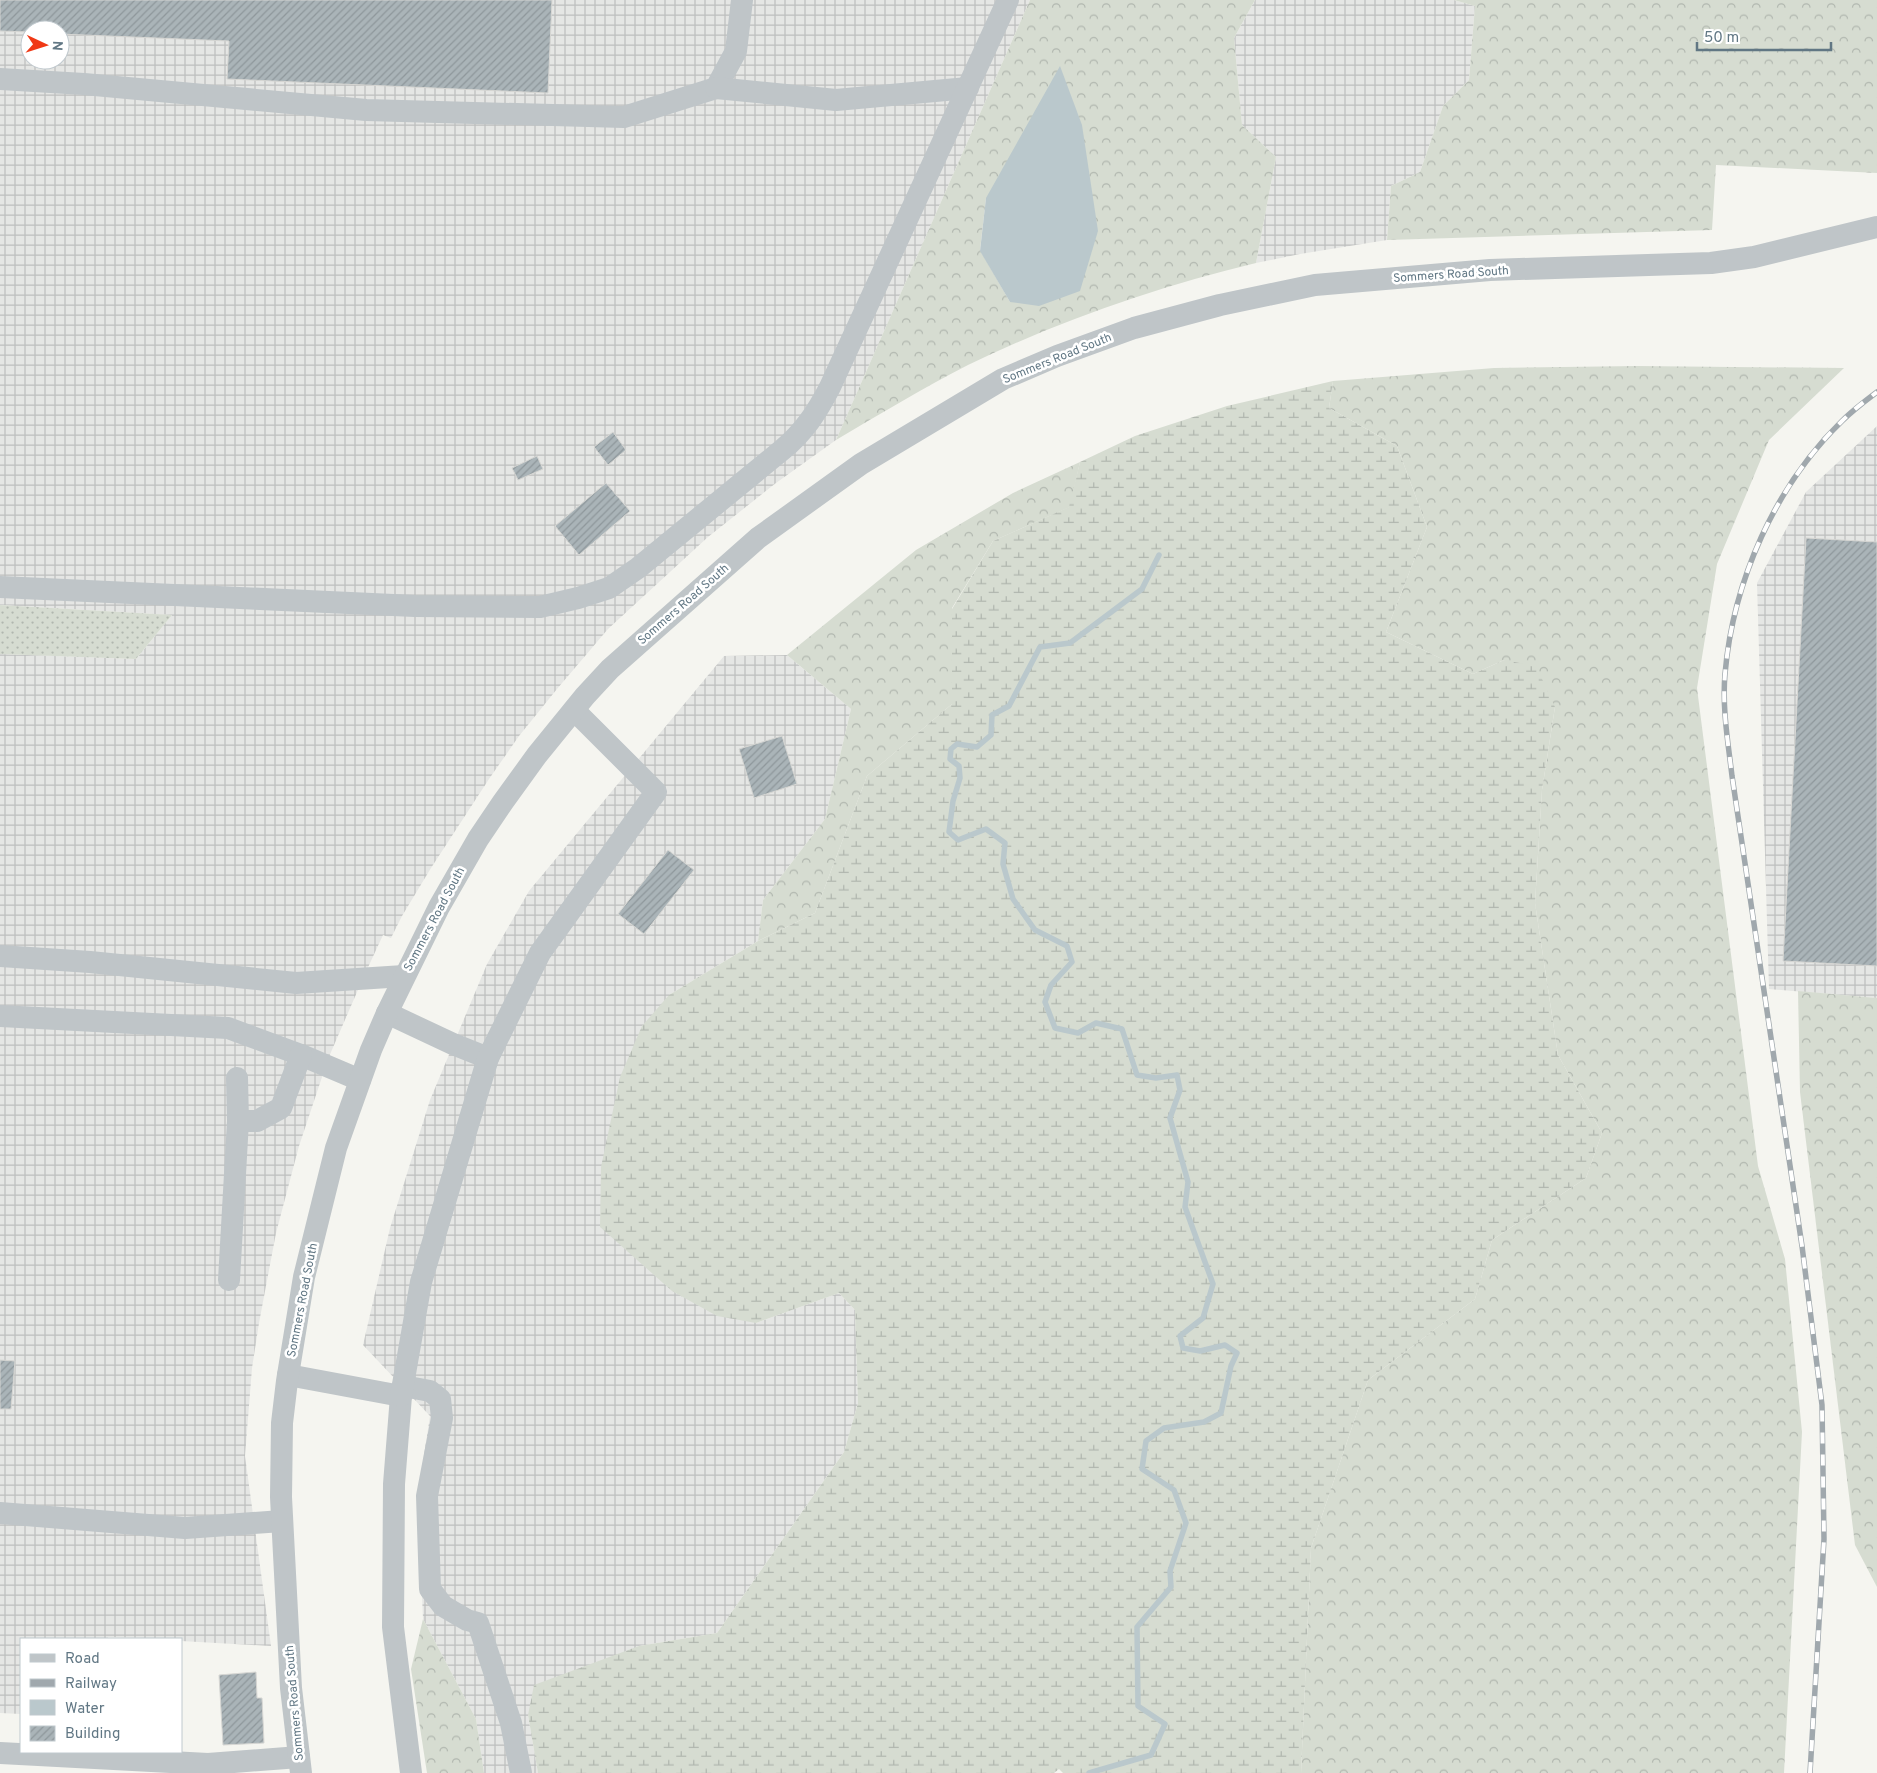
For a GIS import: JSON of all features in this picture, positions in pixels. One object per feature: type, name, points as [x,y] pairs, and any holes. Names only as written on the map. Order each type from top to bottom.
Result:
[{"type":"street","points":[[716,88],[736,51],[742,0]]},
{"type":"street","points":[[0,587],[415,606],[530,607],[540,607],[578,598],[609,588],[638,568],[782,450],[809,423],[830,387],[1008,0]]},
{"type":"street","points":[[0,79],[84,84],[366,110],[624,117],[716,88],[836,100],[968,88]]},
{"type":"street","name":"Sommers Road South","points":[[300,1765],[291,1688],[282,1521],[282,1423],[304,1277],[336,1148],[360,1080],[387,1013],[439,907],[478,839],[537,755],[610,669],[758,538],[861,464],[1002,379],[1057,356],[1134,328],[1220,305],[1315,285],[1490,270],[1711,263],[1754,257],[1877,227]]},
{"type":"street","points":[[411,1773],[393,1627],[394,1484],[402,1391],[421,1282],[488,1058],[540,953],[656,792],[574,710]]},
{"type":"street","points":[[0,956],[90,962],[296,983],[404,976]]},
{"type":"street","points":[[387,1013],[488,1058]]},
{"type":"street","points":[[0,1016],[228,1028],[301,1055],[360,1080]]},
{"type":"street","points":[[238,1121],[257,1121],[281,1108],[301,1055]]},
{"type":"street","points":[[229,1280],[238,1121],[237,1078]]},
{"type":"street","points":[[288,1375],[402,1391],[430,1391],[440,1399],[442,1418],[427,1496],[430,1589],[443,1606],[467,1620],[478,1623],[511,1723],[521,1773]]},
{"type":"street","points":[[0,1513],[185,1528],[282,1521]]},
{"type":"street","points":[[0,1753],[130,1766],[208,1764],[300,1765]]},
{"type":"shaded area","points":[[0,0],[1030,0],[836,440],[776,483],[708,537],[608,629],[519,736],[431,868],[391,938],[383,935],[364,976],[328,1059],[299,1146],[276,1233],[252,1368],[245,1456],[271,1646],[182,1641],[182,1638],[20,1638],[20,1714],[0,1713],[0,654],[136,659],[172,615],[0,605]]},
{"type":"shaded area","points":[[1255,0],[1454,0],[1475,6],[1469,80],[1443,106],[1420,172],[1391,186],[1387,240],[1256,263],[1276,157],[1242,125],[1234,38]]},
{"type":"shaded area","points":[[1877,426],[1877,998],[1769,989],[1757,583],[1806,492]]},
{"type":"shaded area","points":[[787,655],[851,709],[825,819],[763,900],[758,941],[669,995],[756,1323],[839,1293],[855,1310],[858,1403],[844,1452],[717,1633],[639,1646],[528,1715],[538,1773],[484,1773],[476,1719],[423,1619],[418,1494],[430,1416],[363,1345],[390,1228],[430,1100],[487,964],[529,891],[724,656]]},
{"type":"green space","points":[[1030,0],[1255,0],[1234,38],[1242,125],[1276,157],[1256,263],[1146,294],[1038,333],[951,374],[836,440]],"holes":[[[986,198],[1010,302],[980,250]]]},
{"type":"green space","points":[[1454,0],[1877,0],[1877,173],[1716,165],[1712,230],[1387,240],[1391,186],[1420,172],[1443,106],[1469,80],[1475,6]]},
{"type":"green space","points":[[1638,366],[1844,368],[1769,440],[1717,564],[1697,688],[1758,1166],[1785,1259],[1802,1432],[1784,1773],[1301,1773],[1311,1548],[1368,1380],[1475,1299],[1492,1240],[1586,1178],[1602,1133],[1558,1055],[1535,903],[1542,790],[1555,707],[1504,660],[1473,674],[1386,632],[1427,527],[1397,446],[1329,408],[1333,381],[1494,368]]},
{"type":"green space","points":[[1333,381],[1329,408],[1397,446],[1427,527],[1386,632],[1473,674],[1504,660],[1536,666],[1555,707],[1542,790],[1535,903],[1558,1055],[1602,1133],[1586,1178],[1492,1240],[1475,1299],[1368,1380],[1311,1548],[1301,1773],[1063,1773],[1059,1769],[1054,1773],[538,1773],[528,1715],[534,1685],[639,1646],[717,1633],[844,1452],[858,1403],[855,1310],[839,1293],[756,1323],[717,1316],[672,1291],[600,1227],[601,1167],[620,1077],[642,1026],[669,995],[758,941],[815,913],[867,776],[952,704],[952,609],[993,541],[1069,507],[1080,462],[1135,436],[1227,406]]},
{"type":"green space","points":[[1080,462],[1070,507],[993,541],[952,608],[952,704],[867,776],[815,913],[758,941],[763,900],[825,819],[851,709],[787,655],[916,550],[1013,493]]},
{"type":"green space","points":[[0,605],[172,615],[136,659],[0,654]]},
{"type":"green space","points":[[1798,991],[1877,998],[1877,1587],[1855,1545],[1800,1092]]},
{"type":"green space","points":[[423,1619],[476,1719],[484,1773],[427,1773],[411,1669]]},
{"type":"water","points":[[1060,66],[1082,125],[1098,231],[1080,291],[1039,306],[1010,302],[980,251],[986,198]]},
{"type":"building","points":[[0,0],[552,0],[548,93],[227,79],[229,41],[70,34],[70,20],[20,20],[20,32],[0,31]]},
{"type":"building","points":[[613,432],[626,450],[608,465],[594,447]]},
{"type":"building","points":[[537,456],[543,469],[518,480],[512,468]]},
{"type":"building","points":[[606,483],[630,511],[579,555],[555,526]]},
{"type":"building","points":[[1806,538],[1877,542],[1877,966],[1783,961]]},
{"type":"building","points":[[782,736],[797,784],[754,798],[739,749]]},
{"type":"building","points":[[668,850],[694,870],[644,934],[618,914]]},
{"type":"building","points":[[0,1360],[15,1361],[11,1409],[0,1409]]},
{"type":"building","points":[[256,1672],[257,1698],[262,1698],[264,1743],[223,1745],[219,1675]]},
{"type":"waterway","points":[[1089,1773],[1151,1755],[1165,1724],[1138,1706],[1137,1627],[1171,1587],[1170,1571],[1186,1523],[1174,1490],[1142,1469],[1146,1441],[1164,1428],[1204,1422],[1221,1413],[1231,1366],[1237,1353],[1225,1345],[1200,1351],[1183,1348],[1180,1336],[1203,1318],[1213,1284],[1185,1207],[1188,1182],[1170,1118],[1180,1090],[1177,1075],[1156,1078],[1137,1075],[1122,1029],[1096,1023],[1078,1033],[1055,1028],[1045,1002],[1051,985],[1072,962],[1067,946],[1035,930],[1013,899],[1003,864],[1005,843],[986,829],[958,840],[949,832],[953,801],[960,778],[959,766],[950,759],[951,749],[957,744],[977,747],[991,735],[992,715],[1009,706],[1040,647],[1070,643],[1142,589],[1159,555]]},
{"type":"railway","points":[[1810,1773],[1824,1539],[1822,1405],[1802,1246],[1732,776],[1724,687],[1737,604],[1761,537],[1778,505],[1818,447],[1846,417],[1877,392]]}]
